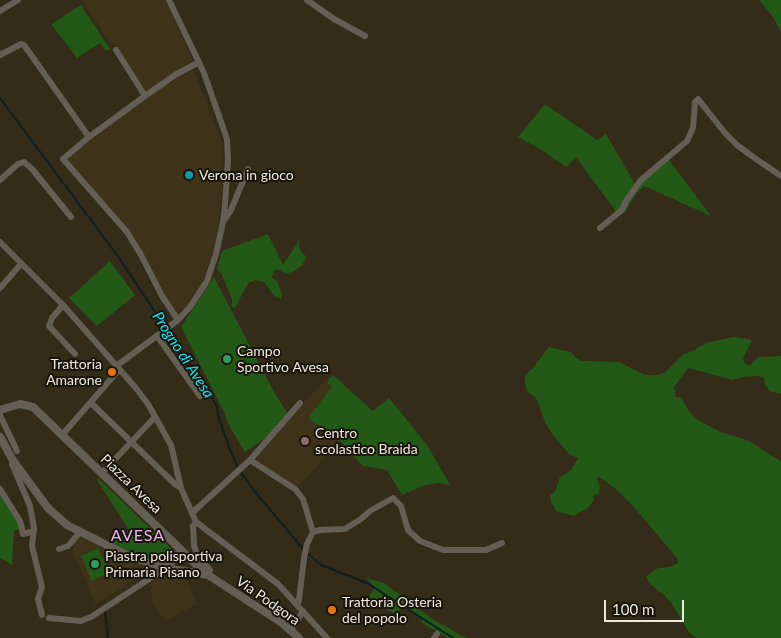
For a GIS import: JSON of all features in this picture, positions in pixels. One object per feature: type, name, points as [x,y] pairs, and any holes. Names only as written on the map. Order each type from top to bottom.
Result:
[{"type":"street","points":[[0,11],[18,0]]},
{"type":"street","points":[[62,435],[117,372],[119,366],[178,320],[190,307],[207,281],[223,222],[228,160],[227,139],[199,62],[169,0]]},
{"type":"street","points":[[307,0],[334,19],[365,36]]},
{"type":"street","points":[[0,55],[21,44],[24,45],[89,137]]},
{"type":"street","points":[[116,50],[145,96]]},
{"type":"street","points":[[178,320],[162,296],[142,256],[127,232],[62,159],[145,96],[175,75],[199,62]]},
{"type":"street","points":[[600,228],[622,210],[641,180],[688,141],[693,128],[694,102],[698,99],[737,145],[781,176]]},
{"type":"street","points":[[0,180],[18,164],[24,162],[32,169],[71,217]]},
{"type":"street","points":[[223,222],[231,210],[248,169]]},
{"type":"street","points":[[0,242],[119,366],[142,395],[171,445],[181,488],[196,522],[278,584],[328,638]]},
{"type":"street","points":[[0,288],[2,279],[21,264]]},
{"type":"street","points":[[63,306],[52,318],[49,326],[75,354]]},
{"type":"street","points":[[156,336],[200,396]]},
{"type":"street","points":[[91,403],[181,488]]},
{"type":"street","points":[[192,513],[250,460],[300,403]]},
{"type":"street","name":"Piazza Avesa","points":[[0,410],[20,404],[29,405],[208,575]]},
{"type":"street","points":[[0,415],[17,451]]},
{"type":"street","points":[[102,473],[155,417]]},
{"type":"street","name":"Via Podgora","points":[[0,437],[14,462],[48,508],[67,526],[127,554],[166,568],[208,575],[291,630],[298,638]]},
{"type":"street","points":[[0,443],[16,472],[30,506],[34,532],[32,546],[42,587],[38,599],[42,615]]},
{"type":"street","points":[[250,460],[295,488],[303,499],[313,532],[304,555],[297,605]]},
{"type":"street","points":[[0,489],[20,522],[23,534],[34,532]]},
{"type":"street","points":[[313,532],[345,529],[370,511],[393,498],[401,506],[408,530],[420,541],[443,550],[486,550],[502,543]]},
{"type":"street","points":[[196,522],[193,526],[194,546],[198,558],[210,570],[208,575]]},
{"type":"street","points":[[59,549],[68,546],[80,532]]},
{"type":"street","points":[[49,618],[81,621],[91,617],[166,568],[181,551]]},
{"type":"street","points":[[291,630],[303,611]]},
{"type":"shaded area","points":[[82,0],[166,0],[192,61],[145,93]]},
{"type":"shaded area","points":[[192,66],[222,142],[222,189],[219,223],[212,257],[203,281],[188,305],[177,316],[125,232],[65,160],[133,107]]},
{"type":"shaded area","name":"Centro scolastico Braida","points":[[330,376],[359,423],[296,488],[281,476],[254,460],[296,410]]},
{"type":"shaded area","points":[[81,535],[152,568],[96,605],[73,552],[74,543]]},
{"type":"shaded area","points":[[165,575],[184,575],[197,604],[165,621],[152,601],[150,584]]},
{"type":"green space","points":[[759,0],[781,0],[781,32],[773,17]]},
{"type":"green space","points":[[81,5],[110,49],[106,51],[100,43],[77,58],[51,24]]},
{"type":"green space","points":[[545,104],[597,140],[606,134],[636,186],[669,160],[711,216],[644,186],[636,194],[625,212],[619,216],[576,157],[566,167],[545,152],[518,137]]},
{"type":"green space","points":[[268,234],[283,265],[300,239],[299,247],[301,252],[307,257],[302,265],[294,271],[286,274],[278,269],[274,271],[272,278],[277,281],[282,294],[281,299],[274,296],[264,282],[256,280],[247,285],[235,308],[232,307],[232,299],[221,273],[217,269],[222,251]]},
{"type":"green space","points":[[110,261],[135,295],[97,326],[69,298]]},
{"type":"green space","name":"Campo Sportivo Avesa","points":[[214,277],[274,392],[288,414],[270,435],[245,452],[227,422],[225,414],[181,327]]},
{"type":"green space","points":[[734,337],[752,341],[743,358],[749,366],[758,357],[781,356],[781,394],[770,391],[765,385],[764,378],[759,376],[742,377],[733,380],[688,368],[674,387],[676,397],[681,397],[695,418],[720,432],[747,440],[781,461],[781,638],[697,638],[689,632],[672,604],[649,583],[646,576],[658,568],[670,567],[678,563],[677,558],[633,506],[617,490],[599,477],[596,479],[600,486],[599,494],[594,495],[594,500],[588,508],[574,516],[556,511],[551,502],[550,495],[555,492],[560,477],[571,470],[578,458],[569,454],[553,435],[546,424],[536,398],[527,391],[525,382],[525,375],[533,368],[549,347],[571,352],[582,361],[619,362],[645,375],[658,375],[664,373],[684,354],[698,347],[709,342]]},
{"type":"green space","points":[[333,375],[373,411],[389,398],[427,445],[450,485],[439,483],[424,485],[402,495],[387,470],[363,466],[342,443],[308,418],[332,387],[327,382]]},
{"type":"green space","points":[[98,478],[174,551],[167,558],[154,564],[111,543],[129,530],[97,480]]},
{"type":"green space","points":[[0,485],[26,527],[14,531],[12,565],[0,558]]},
{"type":"green space","name":"Piastra polisportiva Primaria Pisano","points":[[98,548],[110,573],[92,581],[81,556]]},
{"type":"green space","points":[[366,578],[384,583],[435,621],[461,636],[469,638],[448,638],[422,623],[418,616],[403,608],[400,609],[397,615],[382,607],[363,607],[375,587]]},
{"type":"waterway","name":"Progno di Avesa","points":[[0,98],[117,255],[165,327]]},
{"type":"waterway","name":"Progno di Avesa","points":[[167,331],[209,391],[217,407],[229,447],[238,468]]},
{"type":"waterway","name":"Progno di Avesa","points":[[241,472],[251,487],[304,550]]},
{"type":"waterway","name":"Progno di Avesa","points":[[307,553],[321,565],[367,583],[453,638]]},
{"type":"waterway","points":[[105,611],[108,638]]},
{"type":"place","name":"Verona in gioco","points":[[189,175]]},
{"type":"place","name":"Campo Sportivo Avesa","points":[[227,359]]},
{"type":"place","name":"Trattoria Amarone","points":[[112,372]]},
{"type":"place","name":"Centro scolastico Braida","points":[[305,441]]},
{"type":"place","name":"Piastra polisportiva Primaria Pisano","points":[[95,564]]},
{"type":"place","name":"Trattoria Osteria del popolo","points":[[332,610]]},
{"type":"district","name":"AVESA","points":[[138,536]]}]
